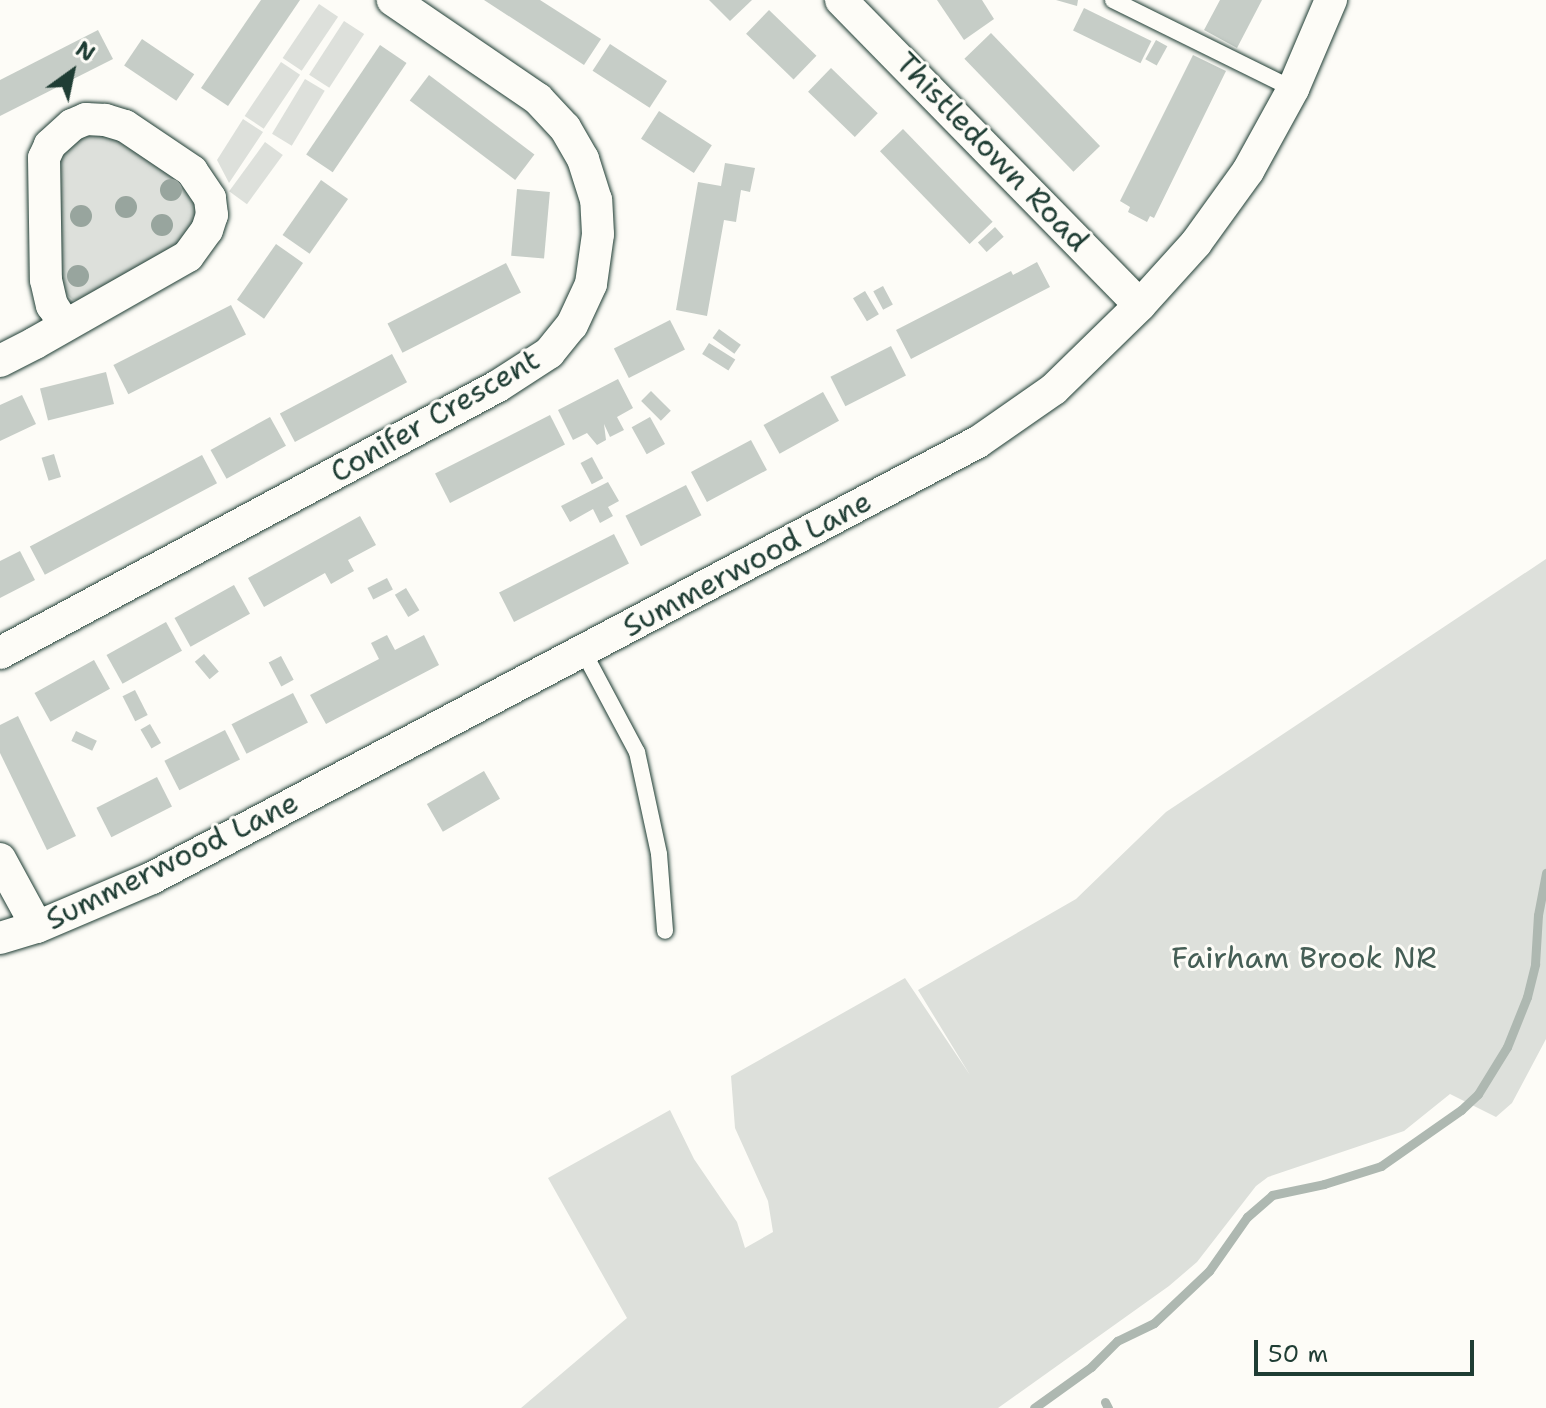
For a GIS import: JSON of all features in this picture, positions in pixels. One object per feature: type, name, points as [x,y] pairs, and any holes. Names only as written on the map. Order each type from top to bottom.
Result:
[{"type":"street","name":"Conifer Crescent","points":[[0,653],[498,386],[549,353],[572,325],[591,284],[598,234],[596,200],[579,151],[538,99],[393,0]]},
{"type":"street","name":"Thistledown Road","points":[[841,0],[1140,305]]},
{"type":"street","name":"Summerwood Lane","points":[[0,938],[37,927],[152,878],[978,442],[1054,389],[1140,305],[1196,243],[1239,183],[1293,89],[1331,0]]},
{"type":"street","points":[[0,361],[65,325],[188,256],[200,243],[212,215],[210,198],[192,171],[125,126],[105,120],[86,119],[72,125],[50,145],[44,158],[46,280],[52,305],[65,325]]},
{"type":"street","points":[[0,859],[37,927]]},
{"type":"lane","points":[[1113,0],[1293,89]]},
{"type":"lane","points":[[583,651],[637,752],[659,854],[665,931]]},
{"type":"green space","points":[[319,4],[338,17],[302,71],[283,58]]},
{"type":"green space","points":[[344,21],[364,34],[329,88],[309,75]]},
{"type":"green space","points":[[281,62],[300,75],[264,129],[245,116]]},
{"type":"green space","points":[[305,79],[325,91],[292,146],[272,134]]},
{"type":"green space","points":[[243,119],[263,132],[229,183],[217,160]]},
{"type":"green space","points":[[109,131],[186,181],[198,214],[189,239],[81,301],[73,300],[61,289],[55,175],[61,149],[77,135]]},
{"type":"green space","points":[[265,142],[283,155],[247,204],[229,191]]},
{"type":"green space","name":"Fairham Brook NR","points":[[1546,559],[1546,1039],[1512,1103],[1496,1117],[1450,1094],[1404,1131],[1268,1177],[1256,1186],[1197,1262],[1169,1286],[998,1408],[521,1408],[627,1318],[548,1178],[670,1110],[694,1159],[737,1222],[745,1248],[773,1232],[768,1201],[735,1128],[731,1076],[905,978],[970,1075],[918,990],[1076,899],[1166,812]]},
{"type":"building","points":[[261,0],[300,0],[228,106],[201,88]]},
{"type":"building","points":[[484,0],[540,0],[601,39],[584,65]]},
{"type":"building","points":[[709,0],[752,0],[730,21]]},
{"type":"building","points":[[937,0],[982,0],[994,19],[964,40]]},
{"type":"building","points":[[1056,0],[1078,0],[1077,6]]},
{"type":"building","points":[[1220,0],[1262,0],[1237,48],[1204,30]]},
{"type":"building","points":[[1084,8],[1151,41],[1140,63],[1073,30]]},
{"type":"building","points":[[769,10],[816,56],[794,80],[746,34]]},
{"type":"building","points":[[98,30],[113,59],[0,116],[0,80]]},
{"type":"building","points":[[991,33],[1100,146],[1073,172],[964,59]]},
{"type":"building","points":[[142,39],[194,74],[176,101],[124,66]]},
{"type":"building","points":[[1156,40],[1167,46],[1157,66],[1145,59]]},
{"type":"building","points":[[610,44],[667,81],[650,108],[593,71]]},
{"type":"building","points":[[380,45],[407,63],[333,172],[306,154]]},
{"type":"building","points":[[1193,55],[1226,71],[1154,218],[1150,216],[1147,222],[1128,212],[1130,207],[1120,201]]},
{"type":"building","points":[[831,68],[878,113],[855,137],[808,92]]},
{"type":"building","points":[[429,75],[534,154],[515,180],[410,101]]},
{"type":"building","points":[[659,111],[712,145],[694,173],[641,139]]},
{"type":"building","points":[[903,129],[993,222],[970,244],[880,151]]},
{"type":"building","points":[[725,163],[755,168],[750,192],[741,190],[736,222],[724,220],[707,316],[676,310],[698,182],[721,186]]},
{"type":"building","points":[[321,180],[348,199],[310,254],[283,235]]},
{"type":"building","points":[[517,189],[550,192],[544,259],[511,256]]},
{"type":"building","points":[[995,227],[1004,237],[987,252],[978,242]]},
{"type":"building","points":[[276,244],[303,263],[264,319],[237,300]]},
{"type":"building","points":[[1037,262],[1050,287],[911,359],[896,330],[1011,271],[1013,275]]},
{"type":"building","points":[[506,263],[521,292],[402,353],[387,323]]},
{"type":"building","points":[[883,286],[893,305],[883,310],[873,291]]},
{"type":"building","points":[[865,291],[879,314],[867,321],[853,298]]},
{"type":"building","points":[[231,305],[246,334],[128,394],[113,365]]},
{"type":"building","points":[[670,320],[685,349],[629,378],[614,349]]},
{"type":"building","points":[[719,329],[741,345],[734,354],[713,338]]},
{"type":"building","points":[[709,343],[735,359],[728,370],[702,354]]},
{"type":"building","points":[[891,346],[906,375],[845,406],[830,377]]},
{"type":"building","points":[[392,354],[407,382],[295,442],[280,414]]},
{"type":"building","points":[[106,372],[114,404],[48,420],[40,388]]},
{"type":"building","points":[[618,379],[633,408],[617,417],[624,430],[610,437],[604,424],[606,440],[597,445],[587,433],[573,440],[558,410]]},
{"type":"building","points":[[651,391],[671,411],[661,421],[641,401]]},
{"type":"building","points":[[823,392],[839,421],[780,454],[764,425]]},
{"type":"building","points":[[22,395],[36,424],[0,441],[0,405]]},
{"type":"building","points":[[550,415],[565,444],[450,503],[435,474]]},
{"type":"building","points":[[270,417],[286,446],[227,479],[211,450]]},
{"type":"building","points":[[650,417],[665,444],[647,454],[632,427]]},
{"type":"building","points":[[751,440],[767,470],[707,502],[691,472]]},
{"type":"building","points":[[54,454],[61,477],[49,481],[42,458]]},
{"type":"building","points":[[202,455],[217,483],[45,575],[30,547]]},
{"type":"building","points":[[592,457],[603,478],[592,484],[581,463]]},
{"type":"building","points":[[608,482],[619,501],[608,507],[613,516],[600,523],[593,509],[570,522],[561,506]]},
{"type":"building","points":[[686,485],[701,515],[641,546],[625,516]]},
{"type":"building","points":[[360,516],[376,545],[348,560],[354,571],[331,584],[325,573],[264,607],[248,578]]},
{"type":"building","points":[[614,534],[629,563],[514,622],[499,593]]},
{"type":"building","points":[[20,551],[35,580],[0,598],[0,561]]},
{"type":"building","points":[[387,578],[393,590],[373,600],[367,588]]},
{"type":"building","points":[[234,585],[250,614],[191,647],[175,618]]},
{"type":"building","points":[[406,588],[419,610],[408,617],[395,595]]},
{"type":"building","points":[[166,622],[182,651],[123,684],[107,655]]},
{"type":"building","points":[[387,635],[395,650],[424,635],[439,665],[326,724],[310,695],[379,659],[371,643]]},
{"type":"building","points":[[204,654],[219,672],[210,679],[195,662]]},
{"type":"building","points":[[281,656],[294,680],[281,686],[269,663]]},
{"type":"building","points":[[94,660],[110,689],[51,722],[35,693]]},
{"type":"building","points":[[135,690],[148,715],[135,721],[123,696]]},
{"type":"building","points":[[293,693],[308,722],[247,754],[232,724]]},
{"type":"building","points":[[18,716],[76,836],[47,850],[0,753],[0,725]]},
{"type":"building","points":[[150,724],[161,743],[151,749],[140,730]]},
{"type":"building","points":[[225,730],[240,759],[179,790],[164,761]]},
{"type":"building","points":[[76,731],[97,741],[92,751],[71,741]]},
{"type":"building","points":[[484,771],[500,799],[443,832],[427,804]]},
{"type":"building","points":[[157,777],[172,806],[111,837],[96,808]]},
{"type":"waterway","points":[[1034,1408],[1091,1367],[1117,1341],[1154,1323],[1209,1271],[1247,1217],[1272,1195],[1324,1184],[1381,1166],[1461,1110],[1478,1094],[1507,1047],[1527,997],[1535,964],[1538,915],[1546,873]]},
{"type":"waterway","points":[[1105,1402],[1108,1408]]}]
